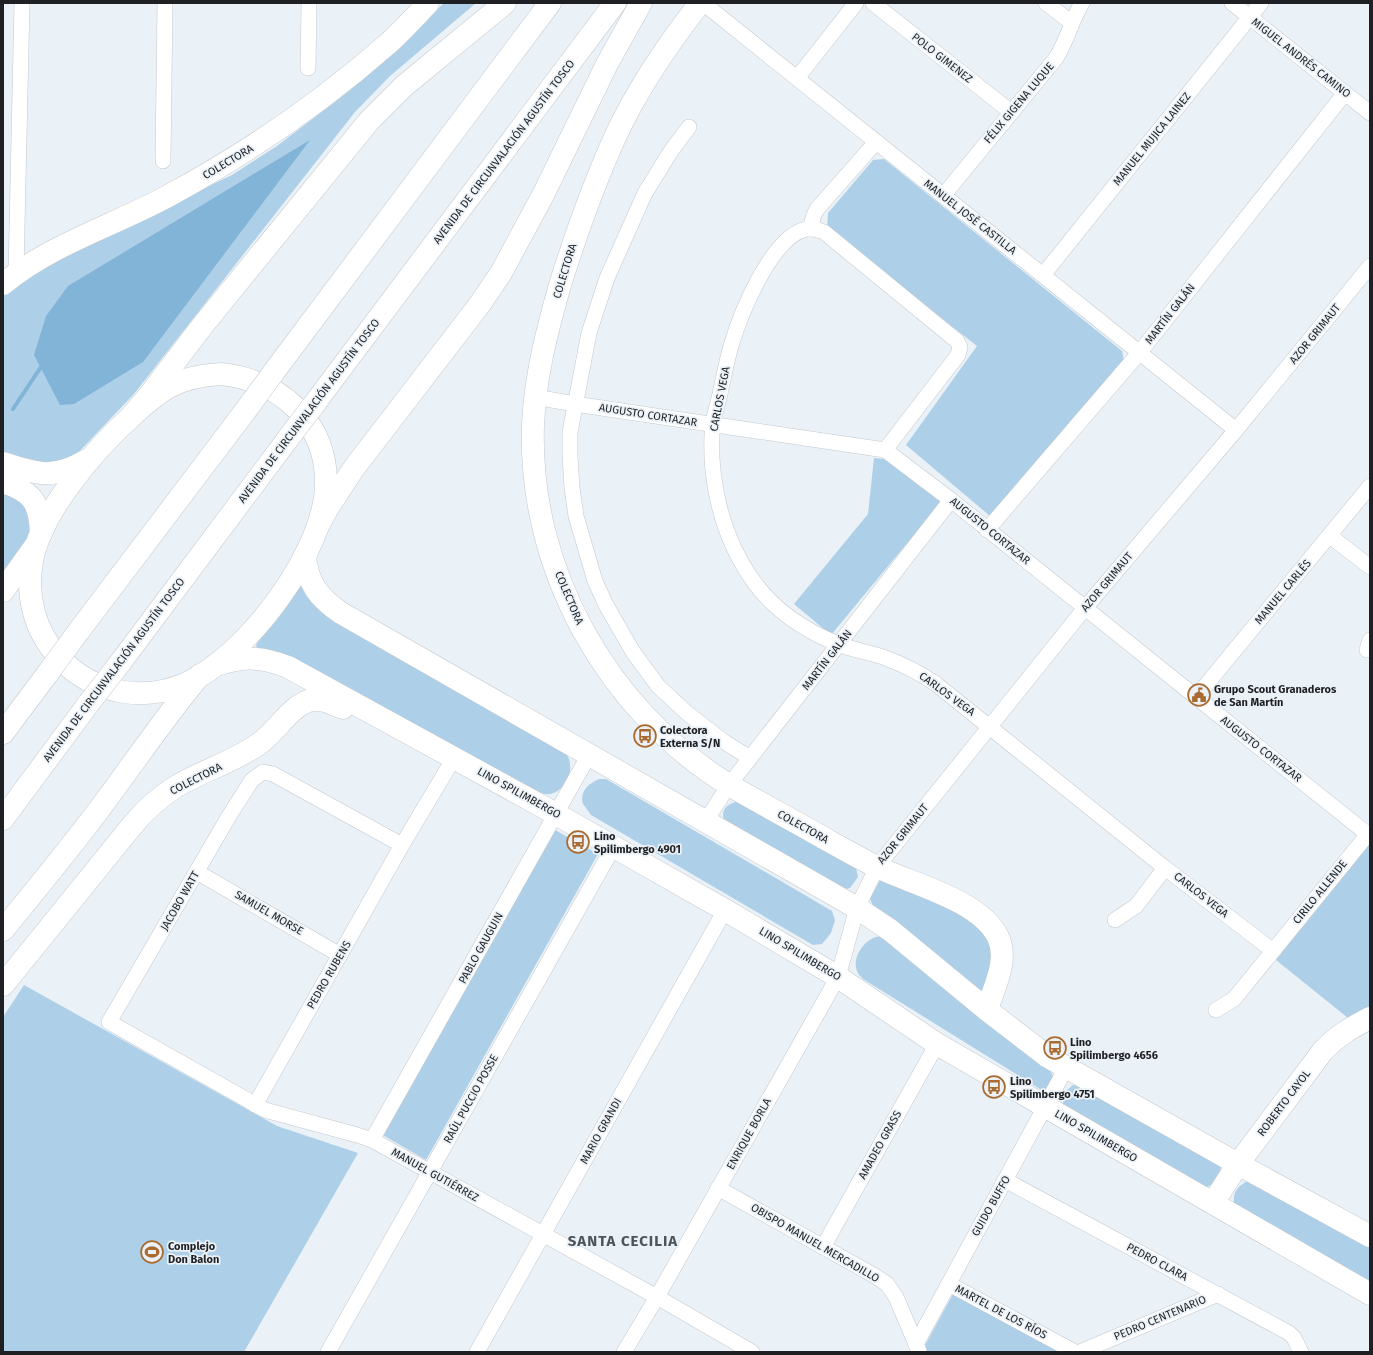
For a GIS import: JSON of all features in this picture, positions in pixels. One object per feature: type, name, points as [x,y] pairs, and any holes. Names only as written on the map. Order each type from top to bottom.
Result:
[{"type":"main road","name":"COLECTORA","points":[[10,279],[54,251],[178,191],[270,136],[334,90],[391,41],[428,3]]},
{"type":"main road","points":[[3,591],[39,539],[61,498],[91,458],[148,396],[203,325],[369,121],[404,86],[505,3]]},
{"type":"main road","points":[[3,733],[550,3]]},
{"type":"main road","name":"AVENIDA DE CIRCUNVALACIÓN AGUSTÍN TOSCO","points":[[3,819],[615,3]]},
{"type":"main road","points":[[3,482],[22,490],[31,497],[40,514],[39,539],[32,558],[29,581],[31,603],[37,625],[48,644],[68,666],[86,679],[96,683],[114,689],[134,692],[155,692],[166,690],[187,683],[207,671],[237,646],[269,611],[297,570],[329,506],[354,468],[480,304],[501,273],[543,195],[607,64],[641,3]]},
{"type":"main road","name":"COLECTORA","points":[[700,3],[660,57],[637,95],[617,133],[584,212],[554,304],[542,355],[535,397],[533,427],[536,482],[547,539],[554,564],[574,612],[596,653],[639,711],[674,745],[711,774],[729,785],[877,867],[940,893],[974,911],[986,920],[998,937],[1002,950],[1002,964],[987,1010]]},
{"type":"main road","points":[[128,419],[162,391],[172,385],[196,377],[209,375],[234,376],[269,388],[301,413],[319,443],[323,454],[326,483],[318,526]]},
{"type":"main road","points":[[3,463],[33,473],[51,474],[74,468],[91,458]]},
{"type":"main road","points":[[305,555],[311,581],[322,599],[341,613],[857,908],[890,930],[987,1010],[1048,1057],[1238,1164],[1370,1236]]},
{"type":"main road","name":"LINO SPILIMBERGO","points":[[207,671],[229,660],[260,658],[274,662],[402,729],[614,846],[725,910],[838,977],[937,1044],[1370,1294]]},
{"type":"main road","points":[[3,930],[61,860],[158,729],[207,671]]},
{"type":"main road","name":"COLECTORA","points":[[3,986],[131,826],[148,808],[177,786],[236,758],[261,743],[302,704],[315,700],[322,700],[402,729]]},
{"type":"main road","name":"ROBERTO CAYOL","points":[[1213,1203],[1238,1164],[1322,1052],[1338,1037],[1370,1018]]},
{"type":"street","points":[[10,279],[22,3]]},
{"type":"street","points":[[163,162],[165,3]]},
{"type":"street","points":[[308,68],[309,3]]},
{"type":"street","name":"MANUEL JOSÉ CASTILLA","points":[[703,3],[1236,430]]},
{"type":"street","points":[[797,78],[856,3]]},
{"type":"street","name":"POLO GIMENEZ","points":[[873,3],[1011,112]]},
{"type":"street","points":[[1046,3],[1072,23]]},
{"type":"street","name":"FÉLIX GIGENA LUQUE","points":[[943,196],[1056,58],[1082,3]]},
{"type":"street","name":"MIGUEL ANDRÉS CAMINO","points":[[1232,3],[1370,113]]},
{"type":"street","name":"MANUEL MUJICA LAINEZ","points":[[1043,275],[1261,3]]},
{"type":"street","name":"MARTÍN GALÁN","points":[[987,530],[1140,352],[1345,93]]},
{"type":"street","points":[[689,127],[671,151],[645,193],[607,278],[589,333],[570,432],[572,488],[576,516],[595,580],[606,605],[633,652],[658,686],[687,713],[723,741],[750,758]]},
{"type":"street","points":[[876,142],[817,209],[810,229],[816,229],[824,232],[957,341],[960,347],[958,355],[885,450]]},
{"type":"street","name":"CARLOS VEGA","points":[[810,229],[794,234],[783,245],[764,270],[754,289],[736,330],[731,346],[713,425],[712,460],[719,507],[737,554],[754,582],[772,602],[798,623],[815,633],[839,644],[882,657],[923,675],[990,726],[1165,868],[1272,950]]},
{"type":"street","name":"AZOR GRIMAUT","points":[[857,908],[877,867],[1085,608],[1236,430],[1370,266]]},
{"type":"street","name":"AUGUSTO CORTAZAR","points":[[535,397],[885,450],[951,500],[1369,835]]},
{"type":"street","name":"MANUEL CARLÉS","points":[[1196,697],[1370,486]]},
{"type":"street","name":"MARTÍN GALÁN","points":[[705,822],[729,785],[951,500]]},
{"type":"street","points":[[1330,536],[1370,567]]},
{"type":"street","name":"PABLO GAUGUIN","points":[[372,1140],[589,755]]},
{"type":"street","name":"PEDRO RUBENS","points":[[255,1105],[340,954],[454,758]]},
{"type":"street","name":"JACOBO WATT","points":[[109,1022],[252,780],[263,772],[273,774],[402,846]]},
{"type":"street","name":"CIRILO ALLENDE","points":[[1216,1010],[1234,999],[1272,950],[1369,835]]},
{"type":"street","name":"RAÚL PUCCIO POSSE","points":[[328,1352],[614,846]]},
{"type":"street","points":[[1115,920],[1136,906],[1165,868]]},
{"type":"street","name":"SAMUEL MORSE","points":[[197,872],[340,954]]},
{"type":"street","name":"ENRIQUE BORLA","points":[[624,1352],[838,977],[857,908]]},
{"type":"street","name":"MARIO GRANDI","points":[[477,1352],[725,910]]},
{"type":"street","name":"MANUEL GUTIÉRREZ","points":[[109,1022],[265,1110],[372,1140],[657,1296],[752,1352]]},
{"type":"street","name":"AMADEO GRASS","points":[[823,1247],[937,1044]]},
{"type":"street","name":"GUIDO BUFFO","points":[[918,1348],[949,1284],[1066,1068]]},
{"type":"street","name":"PEDRO CLARA","points":[[1006,1180],[1289,1333],[1294,1338],[1301,1352]]},
{"type":"street","name":"OBISPO MANUEL MERCADILLO","points":[[718,1188],[887,1284],[896,1297],[918,1348]]},
{"type":"street","name":"MARTEL DE LOS RÍOS","points":[[949,1284],[1075,1352]]},
{"type":"street","name":"PEDRO CENTENARIO","points":[[1080,1352],[1218,1294]]},
{"type":"shaded area","points":[[444,3],[476,3],[390,76],[355,112],[134,394],[73,458],[52,466],[3,455],[3,293],[42,265],[232,175],[277,146],[349,91],[396,50]]},
{"type":"shaded area","points":[[310,140],[143,362],[74,404],[60,405],[34,355],[46,316],[68,286]]},
{"type":"shaded area","points":[[884,159],[1122,351],[1124,361],[990,516],[906,445],[977,346],[827,228],[828,213],[873,160]]},
{"type":"shaded area","points":[[874,458],[892,460],[942,501],[831,635],[794,604],[868,514]]},
{"type":"shaded area","points":[[3,490],[21,499],[29,513],[32,527],[26,542],[3,577]]},
{"type":"shaded area","points":[[301,586],[314,605],[331,619],[566,753],[570,762],[570,770],[564,785],[556,792],[550,794],[539,792],[258,648],[256,646],[257,643],[276,621]]},
{"type":"shaded area","points":[[599,779],[606,779],[832,911],[835,920],[831,933],[822,944],[813,945],[591,815],[583,804],[582,796],[588,786]]},
{"type":"shaded area","points":[[738,801],[856,868],[858,877],[850,888],[841,890],[725,824],[723,812],[727,806]]},
{"type":"shaded area","points":[[555,830],[598,854],[426,1160],[381,1134]]},
{"type":"shaded area","points":[[1368,843],[1370,845],[1370,1011],[1353,1022],[1276,960]]},
{"type":"shaded area","points":[[882,877],[971,916],[987,933],[993,955],[984,990],[977,990],[874,909],[870,898]]},
{"type":"shaded area","points":[[886,936],[1047,1065],[1054,1078],[1048,1090],[1040,1089],[863,979],[857,972],[857,956],[863,946],[871,939]]},
{"type":"shaded area","name":"Complejo Don Balon","points":[[24,985],[277,1126],[358,1153],[244,1352],[3,1352],[3,1017]]},
{"type":"shaded area","points":[[1077,1084],[1220,1163],[1221,1168],[1218,1179],[1204,1188],[1063,1104],[1066,1091]]},
{"type":"shaded area","points":[[1249,1181],[1370,1245],[1370,1285],[1235,1207],[1234,1198],[1236,1191],[1241,1185]]},
{"type":"shaded area","points":[[953,1294],[1060,1352],[927,1352],[924,1347]]},
{"type":"waterway","points":[[13,409],[41,367]]},
{"type":"place","name":"Grupo Scout Granaderos de San Martín","points":[[1199,695]]},
{"type":"place","name":"Colectora Externa S/N","points":[[645,736]]},
{"type":"place","name":"Lino Spilimbergo 4901","points":[[578,842]]},
{"type":"place","name":"Lino Spilimbergo 4656","points":[[1055,1048]]},
{"type":"place","name":"Lino Spilimbergo 4751","points":[[994,1087]]},
{"type":"place","name":"Complejo Don Balon","points":[[152,1252]]},
{"type":"district","name":"SANTA CECILIA","points":[[623,1241]]}]
